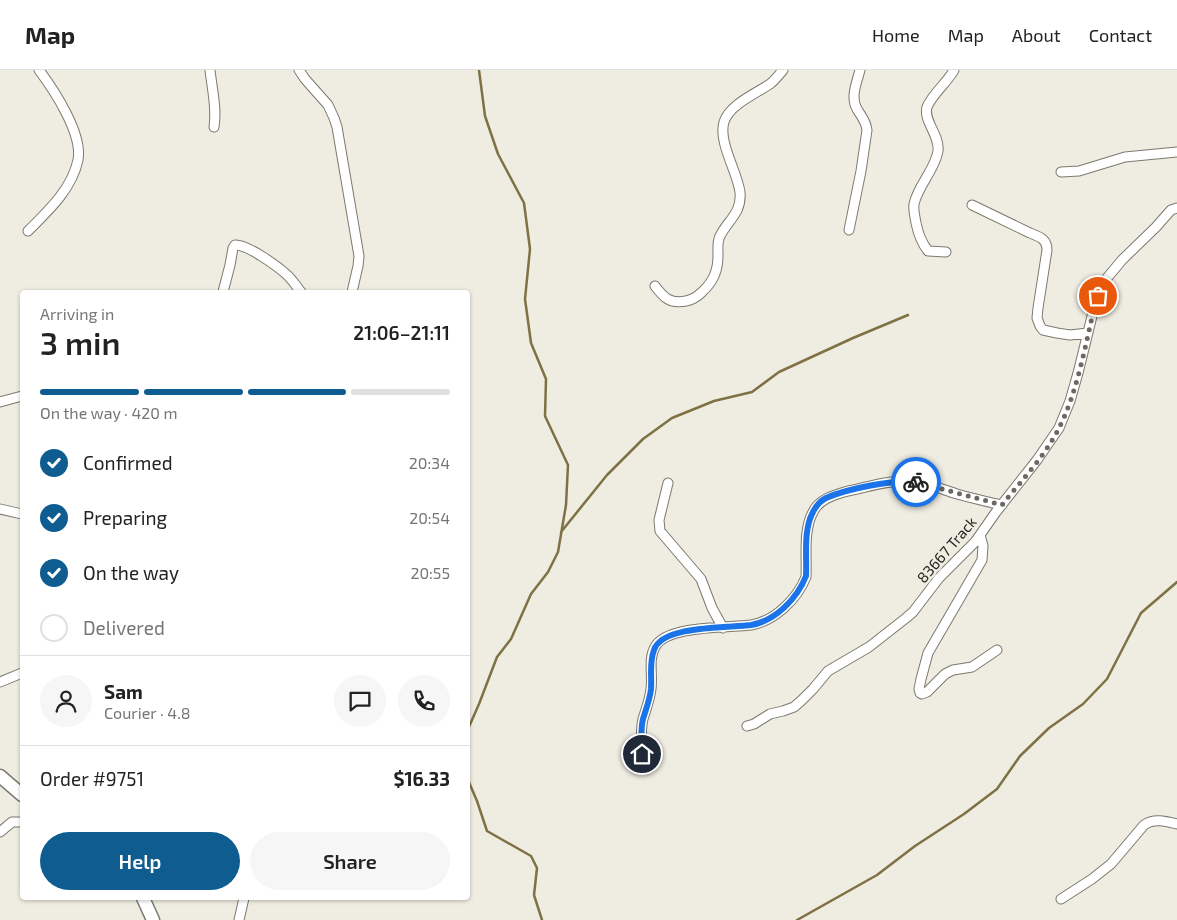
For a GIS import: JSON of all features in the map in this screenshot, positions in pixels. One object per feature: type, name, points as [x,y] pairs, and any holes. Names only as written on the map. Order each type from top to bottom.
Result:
[{"type":"street","points":[[28,231],[58,199],[74,172],[78,159],[75,135],[57,96],[39,70]]},
{"type":"street","points":[[210,70],[215,116],[214,127]]},
{"type":"street","points":[[299,70],[328,105],[337,127],[358,256],[358,266],[352,290]]},
{"type":"street","points":[[655,286],[667,300],[690,301],[707,287],[716,275],[719,239],[740,204],[740,191],[723,137],[723,124],[733,108],[774,81],[783,70]]},
{"type":"street","points":[[849,230],[867,130],[866,124],[854,102],[860,70]]},
{"type":"street","points":[[946,252],[928,250],[924,246],[917,228],[914,203],[936,160],[938,152],[937,138],[928,120],[928,107],[954,70]]},
{"type":"street","points":[[1061,172],[1079,171],[1125,157],[1177,152]]},
{"type":"street","points":[[972,204],[1030,233],[1040,236],[1045,241],[1047,250],[1037,318],[1043,330],[1070,334],[1088,333]]},
{"type":"street","name":"83667 Track","points":[[747,726],[770,714],[794,706],[813,689],[828,671],[869,647],[906,618],[913,612],[939,578],[980,535],[1059,428],[1070,401],[1095,304],[1107,278],[1170,210],[1177,208]]},
{"type":"street","points":[[224,290],[233,248],[235,245],[240,245],[254,251],[286,273],[299,290]]},
{"type":"street","points":[[0,402],[20,397]]},
{"type":"street","points":[[642,754],[641,732],[650,692],[651,662],[659,641],[678,632],[760,624],[777,613],[798,592],[806,576],[807,535],[812,514],[816,506],[825,499],[840,493],[881,484],[910,481],[1002,505]]},
{"type":"street","points":[[668,483],[659,520],[660,531],[696,571],[723,628]]},
{"type":"street","points":[[0,508],[20,513]]},
{"type":"street","points":[[980,535],[983,546],[982,560],[928,653],[919,688],[920,693],[927,692],[945,674],[953,670],[972,667],[997,650]]},
{"type":"street","points":[[0,682],[20,673]]},
{"type":"street","points":[[0,776],[20,793]]},
{"type":"street","points":[[1060,899],[1092,879],[1111,864],[1144,824],[1157,820],[1177,824]]},
{"type":"street","points":[[0,832],[12,822],[20,822]]},
{"type":"street","points":[[144,900],[152,920]]},
{"type":"street","points":[[239,920],[244,900]]},
{"type":"waterway","points":[[470,724],[497,657],[511,639],[531,594],[548,572],[558,552],[566,505],[568,465],[545,416],[546,379],[531,343],[525,299],[530,249],[524,203],[498,154],[485,116],[479,70]]},
{"type":"waterway","points":[[561,532],[607,475],[643,439],[672,418],[714,401],[752,392],[779,372],[908,315]]},
{"type":"waterway","points":[[797,920],[877,875],[997,789],[1020,756],[1049,728],[1083,704],[1107,679],[1141,613],[1177,582]]},
{"type":"waterway","points":[[470,785],[487,831],[531,856],[537,868],[534,895],[542,920]]},
{"type":"way so far","points":[[916,482],[1002,505],[1059,428],[1070,401],[1098,296]]},
{"type":"route","points":[[642,754],[641,732],[650,697],[651,662],[653,651],[659,641],[678,632],[760,624],[767,620],[785,606],[798,592],[803,583],[806,576],[808,525],[816,506],[820,502],[840,493],[881,484],[898,481],[916,482]]}]
